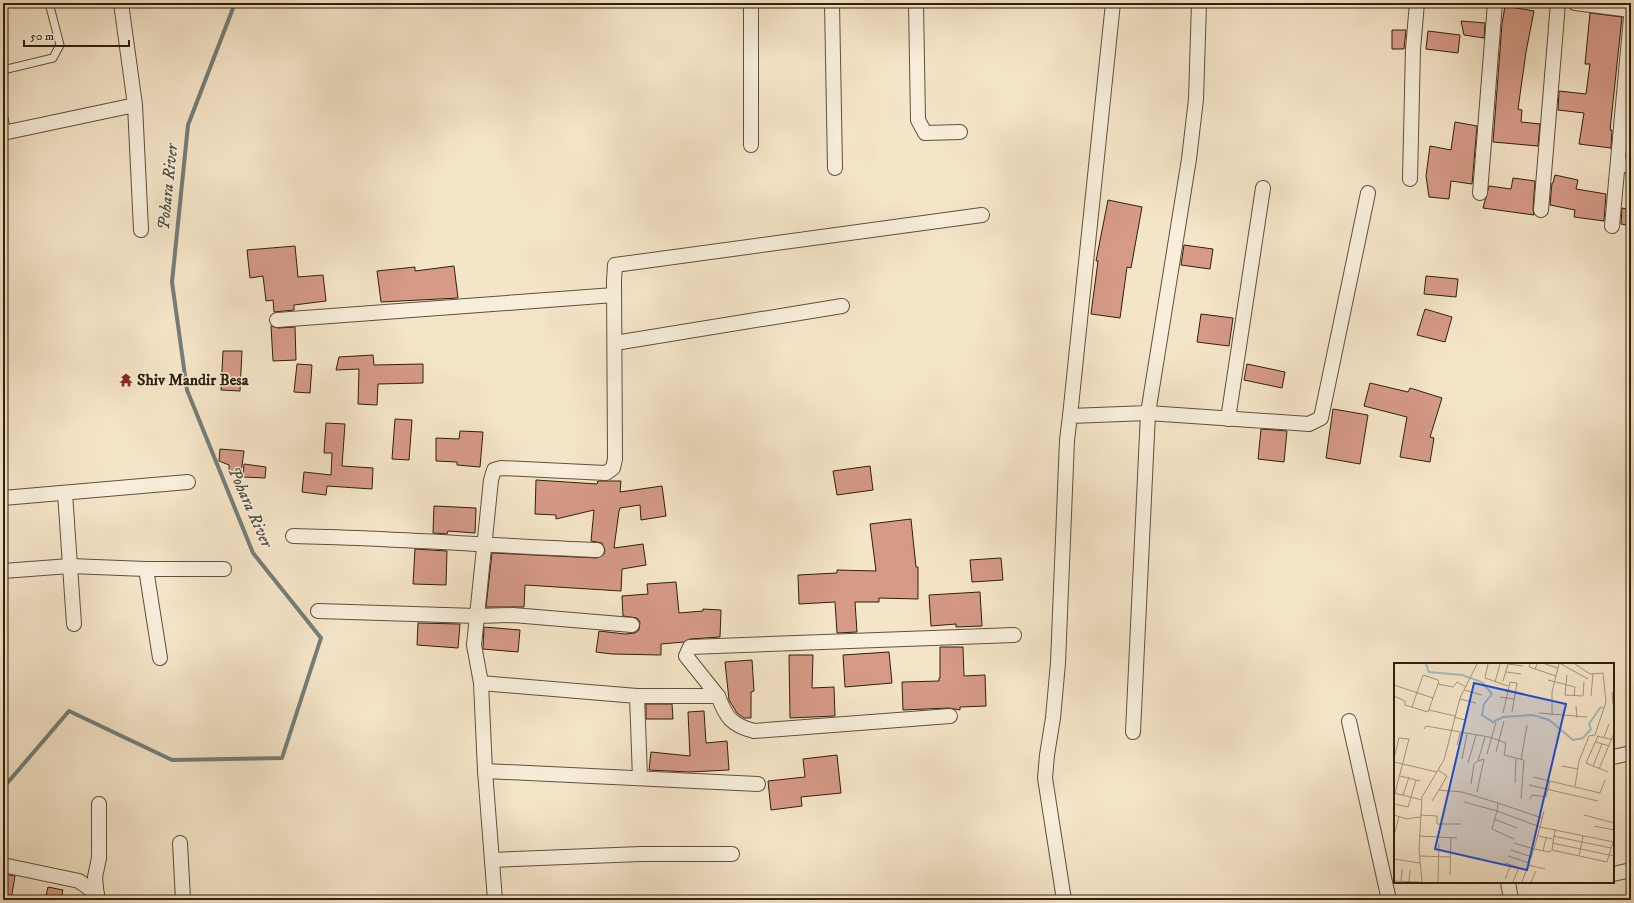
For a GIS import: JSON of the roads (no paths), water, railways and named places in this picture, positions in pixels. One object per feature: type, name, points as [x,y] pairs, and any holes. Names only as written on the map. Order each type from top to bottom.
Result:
[{"type":"street","points":[[121,3],[135,105],[141,230]]},
{"type":"street","points":[[751,3],[751,145]]},
{"type":"street","points":[[832,3],[834,168]]},
{"type":"street","points":[[916,3],[918,120],[925,133],[960,132]]},
{"type":"street","points":[[1064,900],[1045,778],[1053,718],[1058,663],[1067,440],[1113,3]]},
{"type":"street","points":[[1134,732],[1148,413],[1189,160],[1196,99],[1200,3]]},
{"type":"street","points":[[1410,179],[1413,49],[1417,3]]},
{"type":"street","points":[[1480,193],[1495,3]]},
{"type":"street","points":[[1541,210],[1558,3]]},
{"type":"street","points":[[1577,3],[1631,10]]},
{"type":"street","points":[[1612,226],[1624,165],[1631,17]]},
{"type":"street","points":[[5,132],[135,105]]},
{"type":"street","points":[[1228,419],[1262,188]]},
{"type":"street","points":[[1070,416],[1148,413],[1310,424],[1320,418],[1368,192]]},
{"type":"street","points":[[495,900],[481,683],[474,645],[491,480],[494,470],[501,468],[606,473],[613,468],[615,459],[615,265],[982,215]]},
{"type":"street","points":[[277,320],[614,295]]},
{"type":"street","points":[[615,343],[842,306]]},
{"type":"street","points":[[3,498],[188,482]]},
{"type":"street","points":[[65,493],[74,624]]},
{"type":"street","points":[[293,536],[404,539],[484,545],[597,550]]},
{"type":"street","points":[[3,571],[70,566],[146,569],[224,569]]},
{"type":"street","points":[[146,569],[160,658]]},
{"type":"street","points":[[318,611],[476,616],[514,615],[632,625]]},
{"type":"street","points":[[950,716],[754,731],[742,728],[728,719],[718,696],[686,656],[690,647],[1014,635]]},
{"type":"street","points":[[481,683],[637,696],[718,696]]},
{"type":"street","points":[[637,696],[640,778]]},
{"type":"street","points":[[1349,722],[1389,900]]},
{"type":"street","points":[[1614,757],[1631,753]]},
{"type":"street","points":[[486,771],[758,784]]},
{"type":"street","points":[[97,897],[95,877],[99,858],[100,804]]},
{"type":"street","points":[[180,842],[183,900]]},
{"type":"street","points":[[492,860],[641,854],[732,854]]},
{"type":"street","points":[[3,865],[79,881],[97,897]]},
{"type":"street","points":[[1614,874],[1631,870]]},
{"type":"street","points":[[1508,883],[1510,900]]},
{"type":"lane","points":[[3,70],[53,58],[60,45],[50,3]]},
{"type":"lane","points":[[3,114],[5,132]]},
{"type":"waterway","name":"Pohara River","points":[[3,788],[69,711],[172,760],[282,758],[321,638],[253,553],[187,390],[172,282],[188,125],[235,3]]},
{"type":"place","name":"Shiv Mandir Besa","points":[[126,380]]}]
